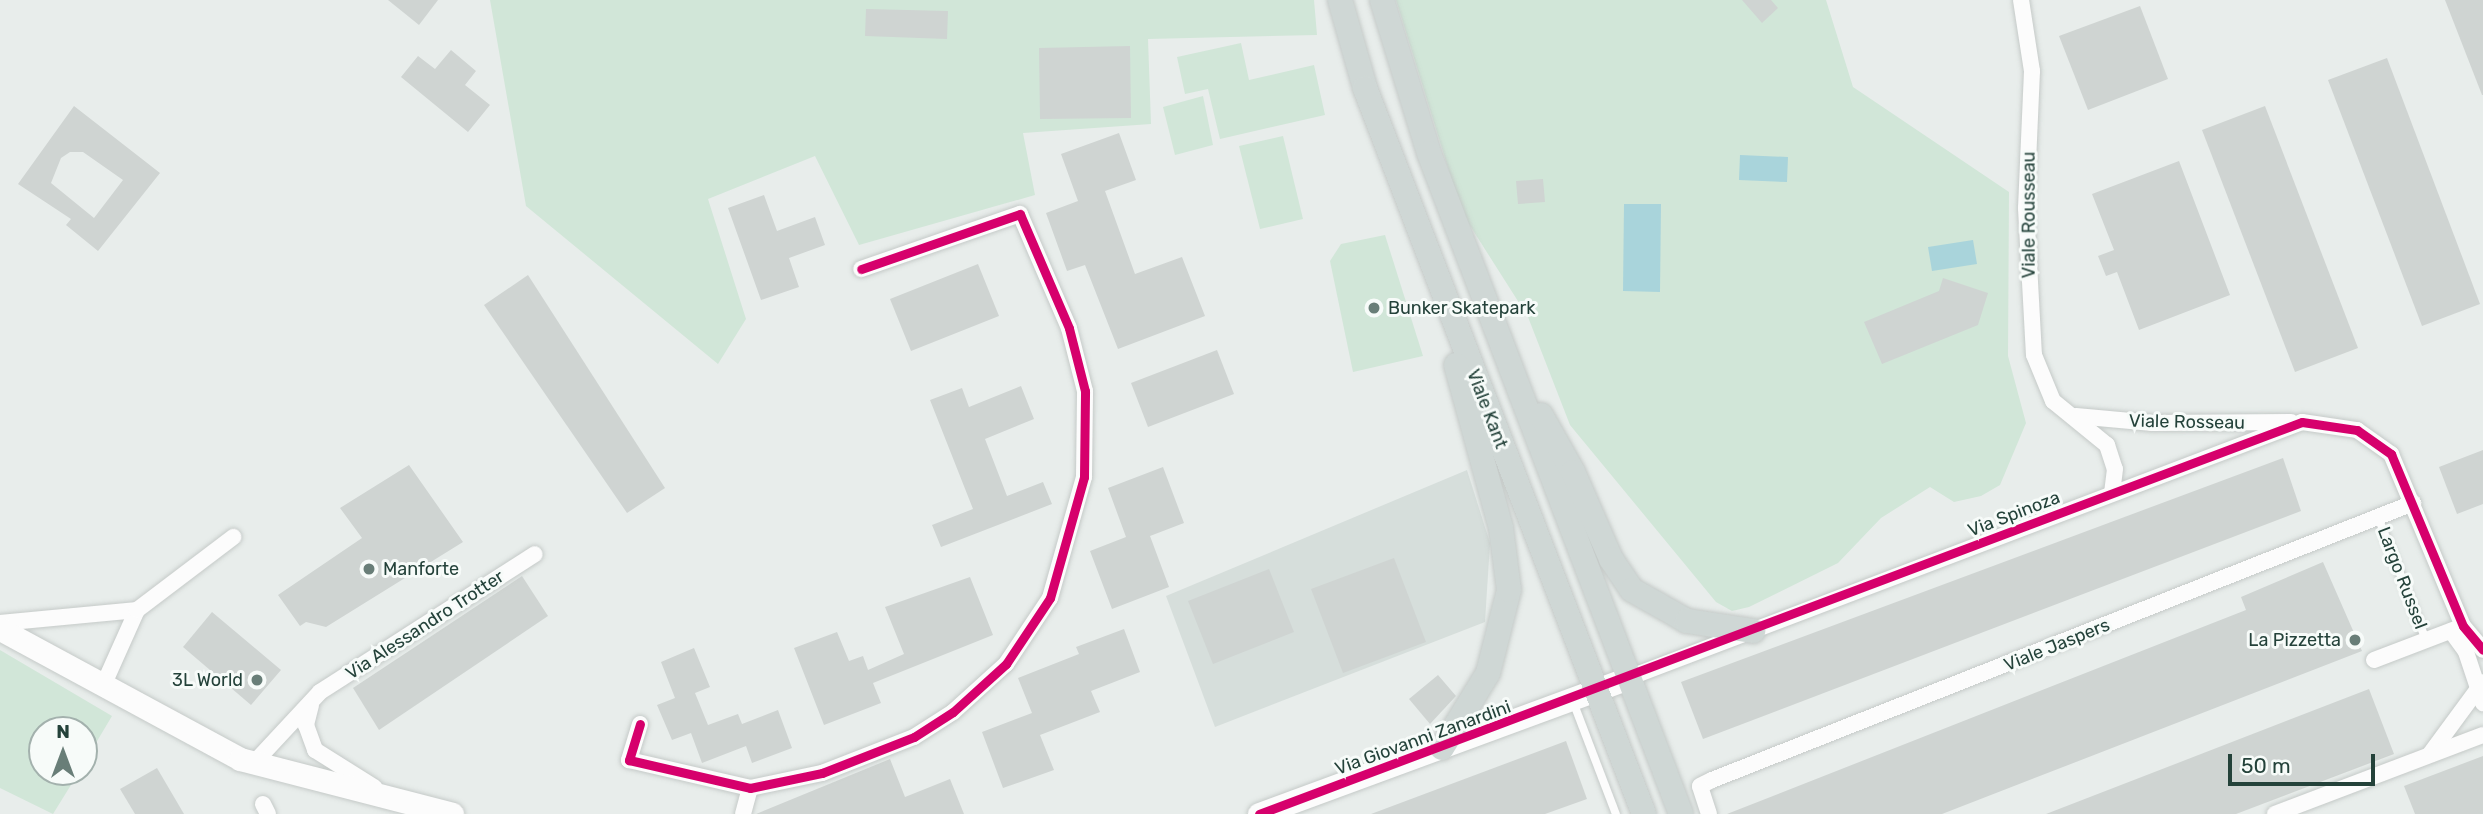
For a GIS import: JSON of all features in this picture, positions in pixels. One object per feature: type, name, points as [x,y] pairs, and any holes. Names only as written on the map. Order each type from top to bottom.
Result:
[{"type":"main road","name":"Viale Kant","points":[[1340,0],[1364,88],[1644,814]]},
{"type":"main road","name":"Viale Kant","points":[[1382,0],[1429,153],[1681,814]]},
{"type":"main road","points":[[1441,748],[1488,673],[1508,590],[1502,528],[1460,379],[1446,302]]},
{"type":"main road","points":[[1511,369],[1563,453],[1611,559],[1632,590],[1687,621],[1753,631]]},
{"type":"street","points":[[2022,3],[2039,0]]},
{"type":"street","name":"Viale Rousseau","points":[[2022,3],[2032,71],[2026,208],[2033,346],[2043,387],[2110,451],[2112,493]]},
{"type":"street","points":[[640,724],[629,760],[750,788],[822,773],[881,752],[934,726],[981,690],[1030,633],[1051,598],[1084,477],[1085,391],[1069,328],[1020,214],[861,269]]},
{"type":"street","name":"Viale Rosseau","points":[[2073,416],[2153,423],[2302,422]]},
{"type":"street","name":"Via Spinoza","points":[[1597,690],[2302,422],[2350,428],[2382,444],[2395,460],[2413,503]]},
{"type":"street","name":"Viale Jaspers","points":[[1709,814],[1700,786],[2413,503]]},
{"type":"street","name":"Largo Russel","points":[[2413,503],[2457,628],[2480,684],[2483,703]]},
{"type":"street","points":[[103,686],[137,610],[233,537]]},
{"type":"street","name":"Via Alessandro Trotter","points":[[254,763],[314,696],[535,554]]},
{"type":"street","points":[[0,626],[137,610]]},
{"type":"street","points":[[0,626],[103,686],[254,763],[452,814]]},
{"type":"street","name":"Largo Russel","points":[[2374,660],[2457,628]]},
{"type":"street","name":"Largo Russel","points":[[2457,628],[2483,650]]},
{"type":"street","points":[[2429,755],[2480,684]]},
{"type":"street","name":"Via Giovanni Zanardini","points":[[1259,814],[1597,690]]},
{"type":"street","points":[[314,696],[306,725],[315,750],[403,803]]},
{"type":"street","points":[[2276,814],[2483,736]]},
{"type":"street","points":[[743,814],[750,788]]},
{"type":"lane","name":"Largo Russel","points":[[2378,517],[2426,640]]},
{"type":"lane","points":[[1572,699],[1615,814]]},
{"type":"shaded area","points":[[1467,470],[1490,543],[1485,622],[1215,727],[1166,596]]},
{"type":"green space","points":[[490,0],[1314,0],[1317,35],[1148,39],[1151,124],[1023,133],[1035,195],[859,245],[815,156],[708,199],[746,319],[718,364],[526,206]]},
{"type":"green space","points":[[1396,0],[1826,0],[1853,87],[2009,192],[2008,356],[2026,423],[2000,485],[1981,496],[1954,502],[1930,487],[1881,518],[1838,563],[1749,607],[1732,611],[1716,602],[1570,425],[1528,317],[1462,213]]},
{"type":"green space","points":[[1241,43],[1249,80],[1314,65],[1325,115],[1220,139],[1208,89],[1185,94],[1177,57]]},
{"type":"green space","points":[[1203,96],[1213,145],[1175,155],[1163,107]]},
{"type":"green space","points":[[1283,136],[1303,219],[1260,229],[1239,146]]},
{"type":"green space","name":"Bunker Skatepark","points":[[1385,235],[1423,356],[1353,372],[1330,261],[1341,244]]},
{"type":"green space","points":[[0,650],[112,716],[98,740],[98,716],[28,716],[28,786],[70,786],[53,814],[0,788]]},
{"type":"water","points":[[1740,155],[1788,157],[1787,182],[1739,180]]},
{"type":"water","points":[[1624,204],[1661,204],[1660,292],[1623,291]]},
{"type":"water","points":[[1973,240],[1977,264],[1932,271],[1928,247]]},
{"type":"building","points":[[388,0],[438,0],[419,25]]},
{"type":"building","points":[[1742,0],[1771,0],[1778,8],[1762,23]]},
{"type":"building","points":[[2445,0],[2483,0],[2483,95],[2482,95]]},
{"type":"building","points":[[2140,6],[2168,79],[2088,110],[2059,36]]},
{"type":"building","points":[[866,9],[948,11],[947,39],[865,36]]},
{"type":"building","points":[[1130,46],[1131,118],[1040,119],[1039,48]]},
{"type":"building","points":[[451,50],[476,71],[465,85],[490,105],[468,132],[401,77],[418,56],[435,69]]},
{"type":"building","points":[[2387,58],[2480,304],[2422,326],[2328,80]]},
{"type":"building","points":[[74,106],[160,173],[98,251],[66,225],[71,219],[18,184]],"holes":[[[70,152],[83,152],[123,180],[94,218],[51,183],[61,158]]]},
{"type":"building","points":[[2265,106],[2358,348],[2295,372],[2202,130]]},
{"type":"building","points":[[1119,133],[1136,180],[1105,191],[1135,274],[1182,257],[1205,316],[1118,349],[1085,265],[1067,271],[1046,213],[1078,201],[1061,154]]},
{"type":"building","points":[[2179,161],[2230,295],[2139,330],[2117,272],[2106,276],[2098,256],[2114,250],[2092,194]]},
{"type":"building","points":[[1543,179],[1545,202],[1518,204],[1516,181]]},
{"type":"building","points":[[764,195],[777,231],[815,217],[825,245],[789,258],[799,287],[761,300],[728,208]]},
{"type":"building","points":[[978,264],[999,316],[911,351],[890,299]]},
{"type":"building","points":[[528,275],[665,488],[627,513],[484,305]]},
{"type":"building","points":[[1943,278],[1988,293],[1978,325],[1882,364],[1864,322],[1939,291]]},
{"type":"building","points":[[1217,350],[1234,394],[1148,427],[1131,383]]},
{"type":"building","points":[[1021,386],[1034,419],[985,439],[1007,496],[1043,482],[1052,504],[941,547],[932,525],[973,509],[930,400],[962,388],[969,407]]},
{"type":"building","points":[[2483,450],[2483,504],[2457,514],[2439,467]]},
{"type":"building","points":[[2283,458],[2301,511],[1703,739],[1681,682]]},
{"type":"building","name":"Manforte","points":[[409,465],[463,542],[326,627],[306,622],[300,626],[278,595],[362,538],[340,508]]},
{"type":"building","points":[[1163,467],[1184,523],[1150,536],[1169,587],[1112,609],[1090,551],[1126,537],[1108,488]]},
{"type":"building","points":[[1394,558],[1426,642],[1343,673],[1311,589]]},
{"type":"building","points":[[2323,562],[2362,651],[1942,814],[1727,814],[2246,610],[2241,597]]},
{"type":"building","points":[[1269,569],[1294,632],[1213,664],[1188,601]]},
{"type":"building","points":[[522,576],[548,616],[379,730],[353,688]]},
{"type":"building","points":[[970,577],[993,635],[873,683],[881,703],[824,725],[794,648],[837,632],[849,661],[863,656],[868,670],[904,654],[885,607]]},
{"type":"building","points":[[212,612],[281,670],[251,705],[183,647]]},
{"type":"building","points":[[1124,629],[1140,672],[1091,691],[1100,712],[1040,735],[1054,770],[1003,788],[982,732],[1032,713],[1018,678],[1079,654],[1076,647]]},
{"type":"building","points":[[694,648],[710,687],[695,693],[708,725],[738,714],[742,724],[778,710],[792,748],[752,763],[746,746],[702,763],[691,733],[672,740],[657,705],[675,698],[661,662]]},
{"type":"building","points":[[1438,675],[1456,696],[1430,724],[1409,699]]},
{"type":"building","points":[[2369,689],[2394,754],[2236,814],[2046,814]]},
{"type":"building","points":[[1566,741],[1587,799],[1545,814],[1371,814]]},
{"type":"building","points":[[2483,756],[2483,814],[2415,814],[2404,786]]},
{"type":"building","points":[[890,759],[905,797],[950,779],[964,814],[756,814]]},
{"type":"building","points":[[157,768],[184,814],[135,814],[120,789]]},
{"type":"cycle path","points":[[640,724],[629,760],[750,788],[822,773],[914,737],[953,712],[1006,664],[1050,598],[1084,477],[1085,391],[1069,328],[1020,214],[861,269]]},
{"type":"cycle path","points":[[1259,814],[2302,422],[2357,430],[2391,454],[2463,626],[2483,650]]},
{"type":"place","name":"Bunker Skatepark","points":[[1374,308]]},
{"type":"place","name":"Manforte","points":[[369,569]]},
{"type":"place","name":"La Pizzetta","points":[[2355,640]]},
{"type":"place","name":"3L World","points":[[257,680]]}]
